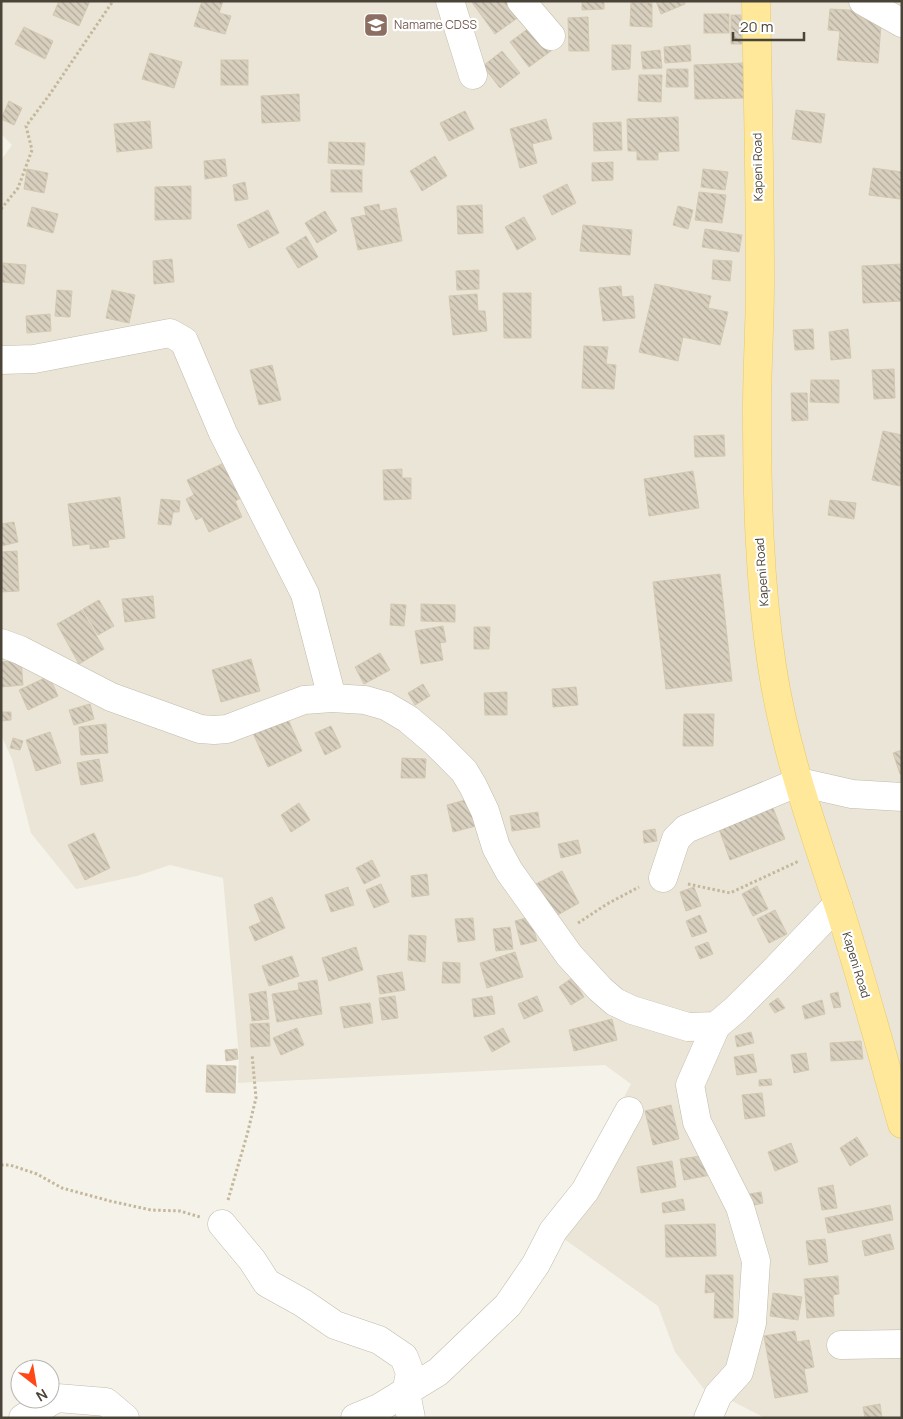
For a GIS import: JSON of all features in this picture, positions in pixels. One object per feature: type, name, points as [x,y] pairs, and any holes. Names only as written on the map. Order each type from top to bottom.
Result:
[{"type":"main road","name":"Kapeni Road","points":[[756,1],[760,283],[757,408],[761,567],[772,670],[799,782],[838,904],[902,1124]]},
{"type":"street","points":[[450,1],[473,75]]},
{"type":"street","points":[[522,1],[551,36],[545,1]]},
{"type":"street","points":[[863,1],[902,23]]},
{"type":"street","points":[[1,360],[34,359],[170,333],[184,341],[223,433],[305,594],[332,698]]},
{"type":"street","points":[[1,644],[20,650],[111,697],[200,729],[227,729],[304,700],[332,698],[365,700],[386,706],[408,719],[435,742],[464,771],[485,811],[496,847],[509,871],[569,955],[600,989],[615,1002],[632,1010],[688,1027],[716,1026]]},
{"type":"street","points":[[663,878],[676,839],[686,829],[799,782],[852,794],[902,797]]},
{"type":"street","points":[[708,1418],[718,1395],[739,1372],[752,1323],[756,1261],[740,1207],[696,1122],[690,1085],[716,1026],[768,977],[838,904]]},
{"type":"street","points":[[355,1418],[380,1408],[408,1405],[438,1372],[508,1305],[536,1264],[553,1231],[585,1191],[629,1111]]},
{"type":"street","points":[[222,1224],[252,1260],[267,1283],[335,1324],[379,1340],[404,1357],[410,1372],[408,1405]]},
{"type":"street","points":[[841,1345],[902,1344]]},
{"type":"street","points":[[23,1418],[57,1398],[106,1402],[125,1418]]},
{"type":"path","points":[[1,209],[18,188],[32,150],[26,126],[113,1]]},
{"type":"path","points":[[556,937],[628,892],[663,878],[730,893],[820,851]]},
{"type":"path","points":[[1,1164],[37,1174],[62,1188],[151,1210],[180,1211],[222,1224],[256,1098],[252,1054]]},
{"type":"shaded area","points":[[1,1],[902,1],[902,1418],[765,1418],[704,1389],[675,1352],[658,1306],[553,1231],[631,1084],[605,1065],[238,1083],[239,1057],[223,878],[170,865],[137,876],[76,889],[31,833],[12,759],[1,735],[1,160],[12,145],[1,134]]},
{"type":"building","points":[[59,1],[90,1],[79,26],[53,15]]},
{"type":"building","points":[[202,1],[223,1],[219,13],[231,16],[225,34],[194,26]]},
{"type":"building","points":[[471,1],[514,1],[523,14],[495,34]]},
{"type":"building","points":[[582,1],[604,1],[604,9],[582,10]]},
{"type":"building","points":[[656,1],[684,1],[685,4],[661,14]]},
{"type":"building","points":[[631,2],[652,3],[652,27],[630,26]]},
{"type":"building","points":[[830,9],[882,12],[878,63],[837,60],[840,31],[828,30]]},
{"type":"building","points":[[704,14],[729,14],[729,33],[704,33]]},
{"type":"building","points":[[731,15],[741,15],[742,44],[731,44]]},
{"type":"building","points":[[588,17],[589,51],[569,51],[568,18]]},
{"type":"building","points":[[533,25],[551,51],[529,67],[510,42]]},
{"type":"building","points":[[24,27],[53,41],[45,59],[15,44]]},
{"type":"building","points":[[612,45],[631,45],[630,69],[612,70]]},
{"type":"building","points":[[690,45],[691,61],[665,63],[664,47]]},
{"type":"building","points":[[660,50],[662,68],[643,69],[641,52]]},
{"type":"building","points":[[502,51],[520,73],[500,88],[483,66]]},
{"type":"building","points":[[150,53],[182,62],[174,88],[142,79]]},
{"type":"building","points":[[221,60],[248,60],[248,85],[221,85]]},
{"type":"building","points":[[744,63],[745,98],[695,99],[694,65]]},
{"type":"building","points":[[667,69],[688,69],[688,87],[666,87]]},
{"type":"building","points":[[639,75],[662,75],[661,102],[638,101]]},
{"type":"building","points":[[299,94],[300,121],[262,123],[261,96]]},
{"type":"building","points":[[9,101],[22,108],[14,125],[1,119]]},
{"type":"building","points":[[796,110],[825,114],[821,143],[792,139]]},
{"type":"building","points":[[465,111],[474,129],[449,141],[440,123]]},
{"type":"building","points":[[678,117],[679,151],[658,152],[658,160],[637,160],[637,151],[628,151],[627,119]]},
{"type":"building","points":[[546,119],[552,139],[532,144],[537,163],[520,168],[510,129]]},
{"type":"building","points":[[150,121],[152,148],[117,152],[114,124]]},
{"type":"building","points":[[621,122],[622,150],[594,151],[593,123]]},
{"type":"building","points":[[329,142],[365,143],[364,165],[328,163]]},
{"type":"building","points":[[435,156],[447,176],[422,191],[410,171]]},
{"type":"building","points":[[225,159],[227,176],[205,179],[204,161]]},
{"type":"building","points":[[613,162],[613,180],[592,181],[592,163]]},
{"type":"building","points":[[873,168],[902,172],[900,199],[869,195]]},
{"type":"building","points":[[27,169],[48,173],[44,193],[24,189]]},
{"type":"building","points":[[703,169],[728,172],[725,190],[701,187]]},
{"type":"building","points":[[331,170],[362,170],[362,192],[331,192]]},
{"type":"building","points":[[245,182],[248,199],[235,201],[233,185]]},
{"type":"building","points":[[567,184],[576,203],[552,215],[543,196]]},
{"type":"building","points":[[191,186],[191,219],[155,220],[155,187]]},
{"type":"building","points":[[699,192],[726,195],[722,223],[695,220]]},
{"type":"building","points":[[379,204],[380,211],[396,208],[402,241],[358,250],[351,218],[366,215],[364,207]]},
{"type":"building","points":[[482,205],[483,233],[458,234],[457,206]]},
{"type":"building","points":[[678,206],[693,210],[688,229],[673,225]]},
{"type":"building","points":[[32,207],[58,214],[53,233],[27,226]]},
{"type":"building","points":[[268,210],[279,233],[249,248],[237,225]]},
{"type":"building","points":[[325,211],[337,231],[317,243],[305,223]]},
{"type":"building","points":[[524,217],[536,239],[517,250],[505,227]]},
{"type":"building","points":[[583,225],[632,230],[630,255],[580,251]]},
{"type":"building","points":[[705,229],[742,235],[739,252],[702,247]]},
{"type":"building","points":[[306,236],[318,257],[298,268],[286,248]]},
{"type":"building","points":[[172,259],[174,282],[154,284],[153,261]]},
{"type":"building","points":[[713,260],[732,261],[730,281],[712,279]]},
{"type":"building","points":[[3,263],[26,265],[24,284],[2,282]]},
{"type":"building","points":[[902,264],[902,301],[863,303],[862,266]]},
{"type":"building","points":[[479,270],[479,289],[457,290],[456,271]]},
{"type":"building","points":[[655,284],[711,296],[708,308],[728,312],[720,345],[683,337],[678,361],[639,352]]},
{"type":"building","points":[[621,286],[622,297],[633,296],[635,318],[603,321],[599,288]]},
{"type":"building","points":[[57,290],[72,291],[70,317],[55,316]]},
{"type":"building","points":[[112,290],[135,295],[129,323],[106,318]]},
{"type":"building","points":[[503,293],[531,293],[531,338],[504,338]]},
{"type":"building","points":[[477,294],[478,311],[485,311],[487,331],[453,335],[449,296]]},
{"type":"building","points":[[50,314],[51,331],[27,333],[26,316]]},
{"type":"building","points":[[813,329],[814,349],[795,350],[793,330]]},
{"type":"building","points":[[848,329],[851,358],[831,360],[829,332]]},
{"type":"building","points":[[584,346],[608,347],[606,364],[616,365],[614,389],[582,388]]},
{"type":"building","points":[[272,365],[281,400],[259,405],[250,370]]},
{"type":"building","points":[[894,369],[895,398],[874,399],[872,370]]},
{"type":"building","points":[[811,380],[839,380],[839,403],[810,402]]},
{"type":"building","points":[[791,393],[807,393],[808,420],[792,421]]},
{"type":"building","points":[[883,431],[902,435],[902,478],[900,486],[872,480]]},
{"type":"building","points":[[724,435],[725,456],[695,457],[694,436]]},
{"type":"building","points":[[224,463],[233,483],[236,481],[243,497],[235,501],[242,517],[209,532],[202,517],[196,520],[186,499],[194,495],[187,480]]},
{"type":"building","points":[[402,469],[402,478],[411,478],[411,499],[384,500],[383,470]]},
{"type":"building","points":[[693,471],[699,508],[649,516],[644,479]]},
{"type":"building","points":[[120,497],[125,538],[108,540],[109,547],[90,549],[90,544],[73,546],[68,504]]},
{"type":"building","points":[[161,499],[180,501],[179,512],[173,512],[171,525],[158,524]]},
{"type":"building","points":[[830,500],[856,503],[854,519],[828,515]]},
{"type":"building","points":[[14,522],[18,542],[1,546],[1,524]]},
{"type":"building","points":[[17,551],[19,591],[1,592],[1,552]]},
{"type":"building","points":[[720,574],[732,681],[666,689],[653,582]]},
{"type":"building","points":[[153,596],[155,618],[125,622],[122,599]]},
{"type":"building","points":[[99,600],[114,626],[98,635],[83,609]]},
{"type":"building","points":[[391,604],[406,605],[404,626],[390,625]]},
{"type":"building","points":[[421,604],[455,605],[455,622],[421,621]]},
{"type":"building","points":[[82,610],[104,649],[79,664],[57,624]]},
{"type":"building","points":[[443,626],[446,642],[440,643],[443,660],[421,664],[415,631]]},
{"type":"building","points":[[474,627],[490,627],[489,649],[474,649]]},
{"type":"building","points":[[380,653],[390,670],[364,684],[355,667]]},
{"type":"building","points":[[251,659],[260,691],[221,702],[212,670]]},
{"type":"building","points":[[21,660],[23,685],[1,687],[1,662]]},
{"type":"building","points":[[49,676],[58,696],[28,710],[19,690]]},
{"type":"building","points":[[423,684],[430,696],[415,705],[408,693]]},
{"type":"building","points":[[576,687],[578,705],[553,707],[552,689]]},
{"type":"building","points":[[507,692],[507,715],[485,715],[484,693]]},
{"type":"building","points":[[90,704],[94,719],[74,725],[69,710]]},
{"type":"building","points":[[1,712],[11,712],[11,720],[1,721]]},
{"type":"building","points":[[684,714],[714,714],[713,746],[683,746]]},
{"type":"building","points":[[287,717],[302,751],[268,767],[253,733]]},
{"type":"building","points":[[106,724],[108,753],[81,755],[79,727]]},
{"type":"building","points":[[331,726],[341,747],[325,755],[315,733]]},
{"type":"building","points":[[50,732],[61,763],[36,771],[26,740]]},
{"type":"building","points":[[13,738],[23,741],[20,750],[10,748]]},
{"type":"building","points":[[902,750],[902,773],[900,774],[893,753]]},
{"type":"building","points":[[402,758],[426,759],[425,778],[401,778]]},
{"type":"building","points":[[99,759],[103,781],[81,785],[77,763]]},
{"type":"building","points":[[469,799],[476,826],[453,832],[447,805]]},
{"type":"building","points":[[299,803],[310,820],[291,832],[281,815]]},
{"type":"building","points":[[773,808],[785,839],[730,860],[719,829]]},
{"type":"building","points":[[538,812],[540,827],[512,831],[510,816]]},
{"type":"building","points":[[655,829],[657,841],[644,843],[643,831]]},
{"type":"building","points":[[94,833],[110,868],[85,880],[68,845]]},
{"type":"building","points":[[578,840],[581,853],[561,858],[558,844]]},
{"type":"building","points":[[372,860],[380,876],[364,884],[356,868]]},
{"type":"building","points":[[562,871],[579,903],[554,917],[536,884]]},
{"type":"building","points":[[427,874],[429,895],[412,897],[411,876]]},
{"type":"building","points":[[381,884],[389,902],[374,908],[366,890]]},
{"type":"building","points":[[757,886],[768,909],[753,916],[742,894]]},
{"type":"building","points":[[348,887],[354,905],[331,912],[325,895]]},
{"type":"building","points":[[694,887],[701,906],[686,911],[680,892]]},
{"type":"building","points":[[272,897],[285,928],[255,941],[249,927],[261,922],[254,905]]},
{"type":"building","points":[[775,910],[787,934],[769,943],[757,919]]},
{"type":"building","points":[[700,915],[707,932],[692,937],[686,921]]},
{"type":"building","points":[[530,917],[537,941],[521,945],[515,921]]},
{"type":"building","points":[[473,918],[475,940],[458,942],[455,919]]},
{"type":"building","points":[[510,927],[513,949],[496,951],[493,929]]},
{"type":"building","points":[[409,935],[426,936],[425,962],[408,960]]},
{"type":"building","points":[[708,942],[713,954],[700,959],[695,947]]},
{"type":"building","points":[[356,947],[363,970],[329,981],[322,958]]},
{"type":"building","points":[[515,952],[523,977],[487,988],[480,963]]},
{"type":"building","points":[[292,956],[299,976],[269,986],[262,966]]},
{"type":"building","points":[[443,962],[460,963],[460,983],[442,983]]},
{"type":"building","points":[[402,972],[405,990],[380,994],[377,976]]},
{"type":"building","points":[[572,978],[584,997],[571,1005],[559,987]]},
{"type":"building","points":[[317,980],[322,1014],[277,1022],[272,994],[299,990],[298,983]]},
{"type":"building","points":[[266,991],[269,1019],[252,1021],[249,994]]},
{"type":"building","points":[[838,992],[841,1007],[834,1008],[830,994]]},
{"type":"building","points":[[395,996],[398,1018],[382,1020],[379,998]]},
{"type":"building","points":[[492,996],[495,1014],[474,1017],[472,999]]},
{"type":"building","points":[[537,996],[543,1011],[524,1019],[518,1004]]},
{"type":"building","points":[[778,998],[785,1008],[775,1013],[769,1004]]},
{"type":"building","points":[[822,1000],[825,1014],[805,1019],[802,1006]]},
{"type":"building","points":[[370,1003],[373,1023],[344,1028],[340,1007]]},
{"type":"building","points":[[612,1019],[617,1040],[574,1051],[569,1030]]},
{"type":"building","points":[[269,1023],[270,1046],[251,1047],[250,1024]]},
{"type":"building","points":[[297,1028],[304,1045],[281,1055],[273,1038]]},
{"type":"building","points":[[503,1028],[510,1042],[492,1052],[484,1037]]},
{"type":"building","points":[[751,1032],[754,1043],[737,1047],[735,1036]]},
{"type":"building","points":[[861,1041],[863,1059],[831,1061],[830,1043]]},
{"type":"building","points":[[237,1049],[238,1059],[226,1061],[225,1050]]},
{"type":"building","points":[[806,1053],[809,1070],[794,1073],[791,1055]]},
{"type":"building","points":[[753,1054],[757,1072],[737,1075],[734,1057]]},
{"type":"building","points":[[207,1065],[236,1066],[235,1093],[206,1092]]},
{"type":"building","points":[[771,1079],[772,1085],[759,1086],[759,1080]]},
{"type":"building","points":[[762,1093],[765,1116],[745,1119],[742,1095]]},
{"type":"building","points":[[671,1105],[679,1139],[653,1145],[645,1111]]},
{"type":"building","points":[[857,1137],[868,1155],[850,1166],[840,1148]]},
{"type":"building","points":[[791,1143],[798,1162],[775,1171],[768,1152]]},
{"type":"building","points":[[708,1155],[711,1175],[684,1180],[680,1159]]},
{"type":"building","points":[[672,1161],[676,1187],[641,1193],[637,1167]]},
{"type":"building","points":[[833,1185],[837,1208],[822,1210],[818,1188]]},
{"type":"building","points":[[761,1192],[763,1203],[746,1207],[744,1195]]},
{"type":"building","points":[[683,1199],[685,1210],[663,1213],[662,1203]]},
{"type":"building","points":[[890,1205],[893,1220],[828,1233],[825,1218]]},
{"type":"building","points":[[715,1224],[716,1256],[666,1257],[665,1225]]},
{"type":"building","points":[[890,1234],[894,1249],[865,1256],[862,1241]]},
{"type":"building","points":[[825,1239],[828,1262],[809,1265],[806,1241]]},
{"type":"building","points":[[706,1275],[733,1275],[733,1318],[714,1318],[715,1292],[705,1293]]},
{"type":"building","points":[[838,1276],[839,1294],[833,1295],[834,1316],[807,1318],[804,1279]]},
{"type":"building","points":[[773,1293],[802,1297],[798,1320],[770,1316]]},
{"type":"building","points":[[795,1331],[797,1342],[809,1340],[814,1367],[804,1369],[808,1392],[775,1398],[764,1336]]},
{"type":"building","points":[[880,1404],[882,1418],[865,1418],[863,1407]]},
{"type":"place","name":"Namame CDSS","points":[[376,25]]}]
